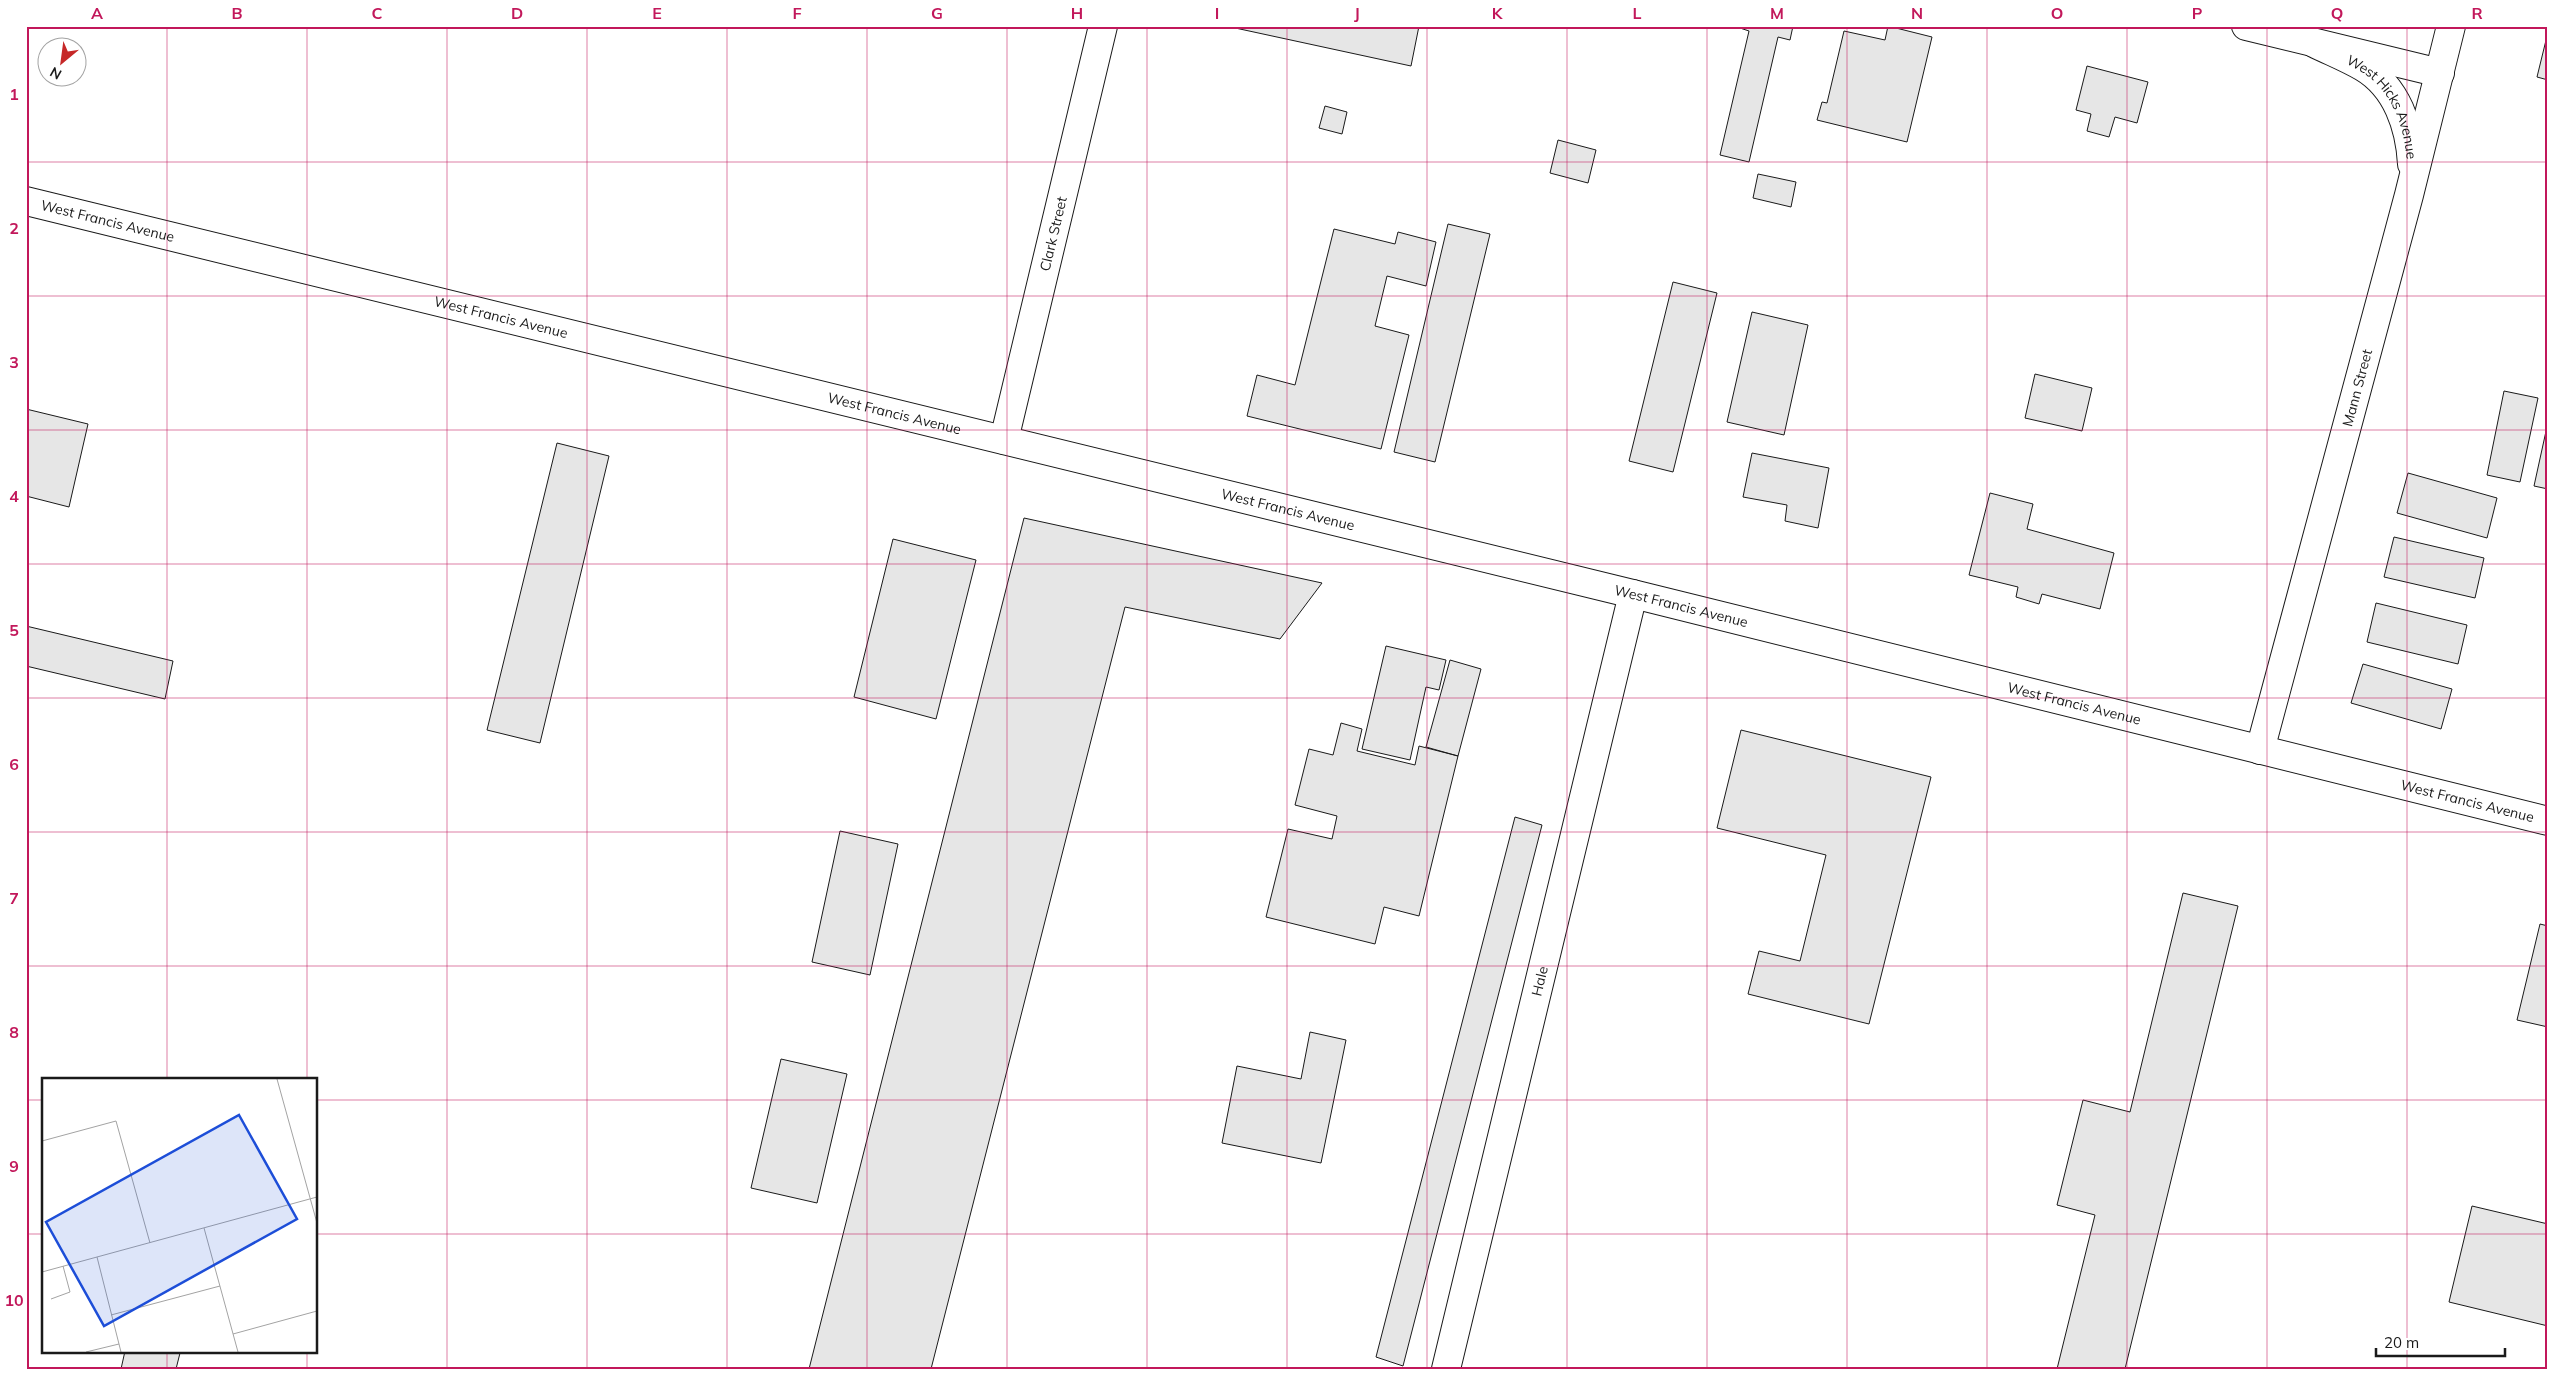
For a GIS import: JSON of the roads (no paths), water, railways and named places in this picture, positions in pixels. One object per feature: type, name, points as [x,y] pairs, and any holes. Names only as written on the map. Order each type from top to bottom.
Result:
[{"type":"street","name":"Clark Street","points":[[1004,440],[1103,26]]},
{"type":"street","name":"West Hicks Avenue","points":[[2246,26],[2440,73]]},
{"type":"street","name":"Mann Street","points":[[2260,750],[2409,195],[2451,26]]},
{"type":"street","name":"West Hicks Avenue","points":[[2314,43],[2364,67],[2394,98],[2404,119],[2411,144],[2412,171],[2409,195]]},
{"type":"street","name":"West Francis Avenue","points":[[26,201],[1633,594],[2548,821]]},
{"type":"street","name":"Hale","points":[[1446,1369],[1633,594]]}]
